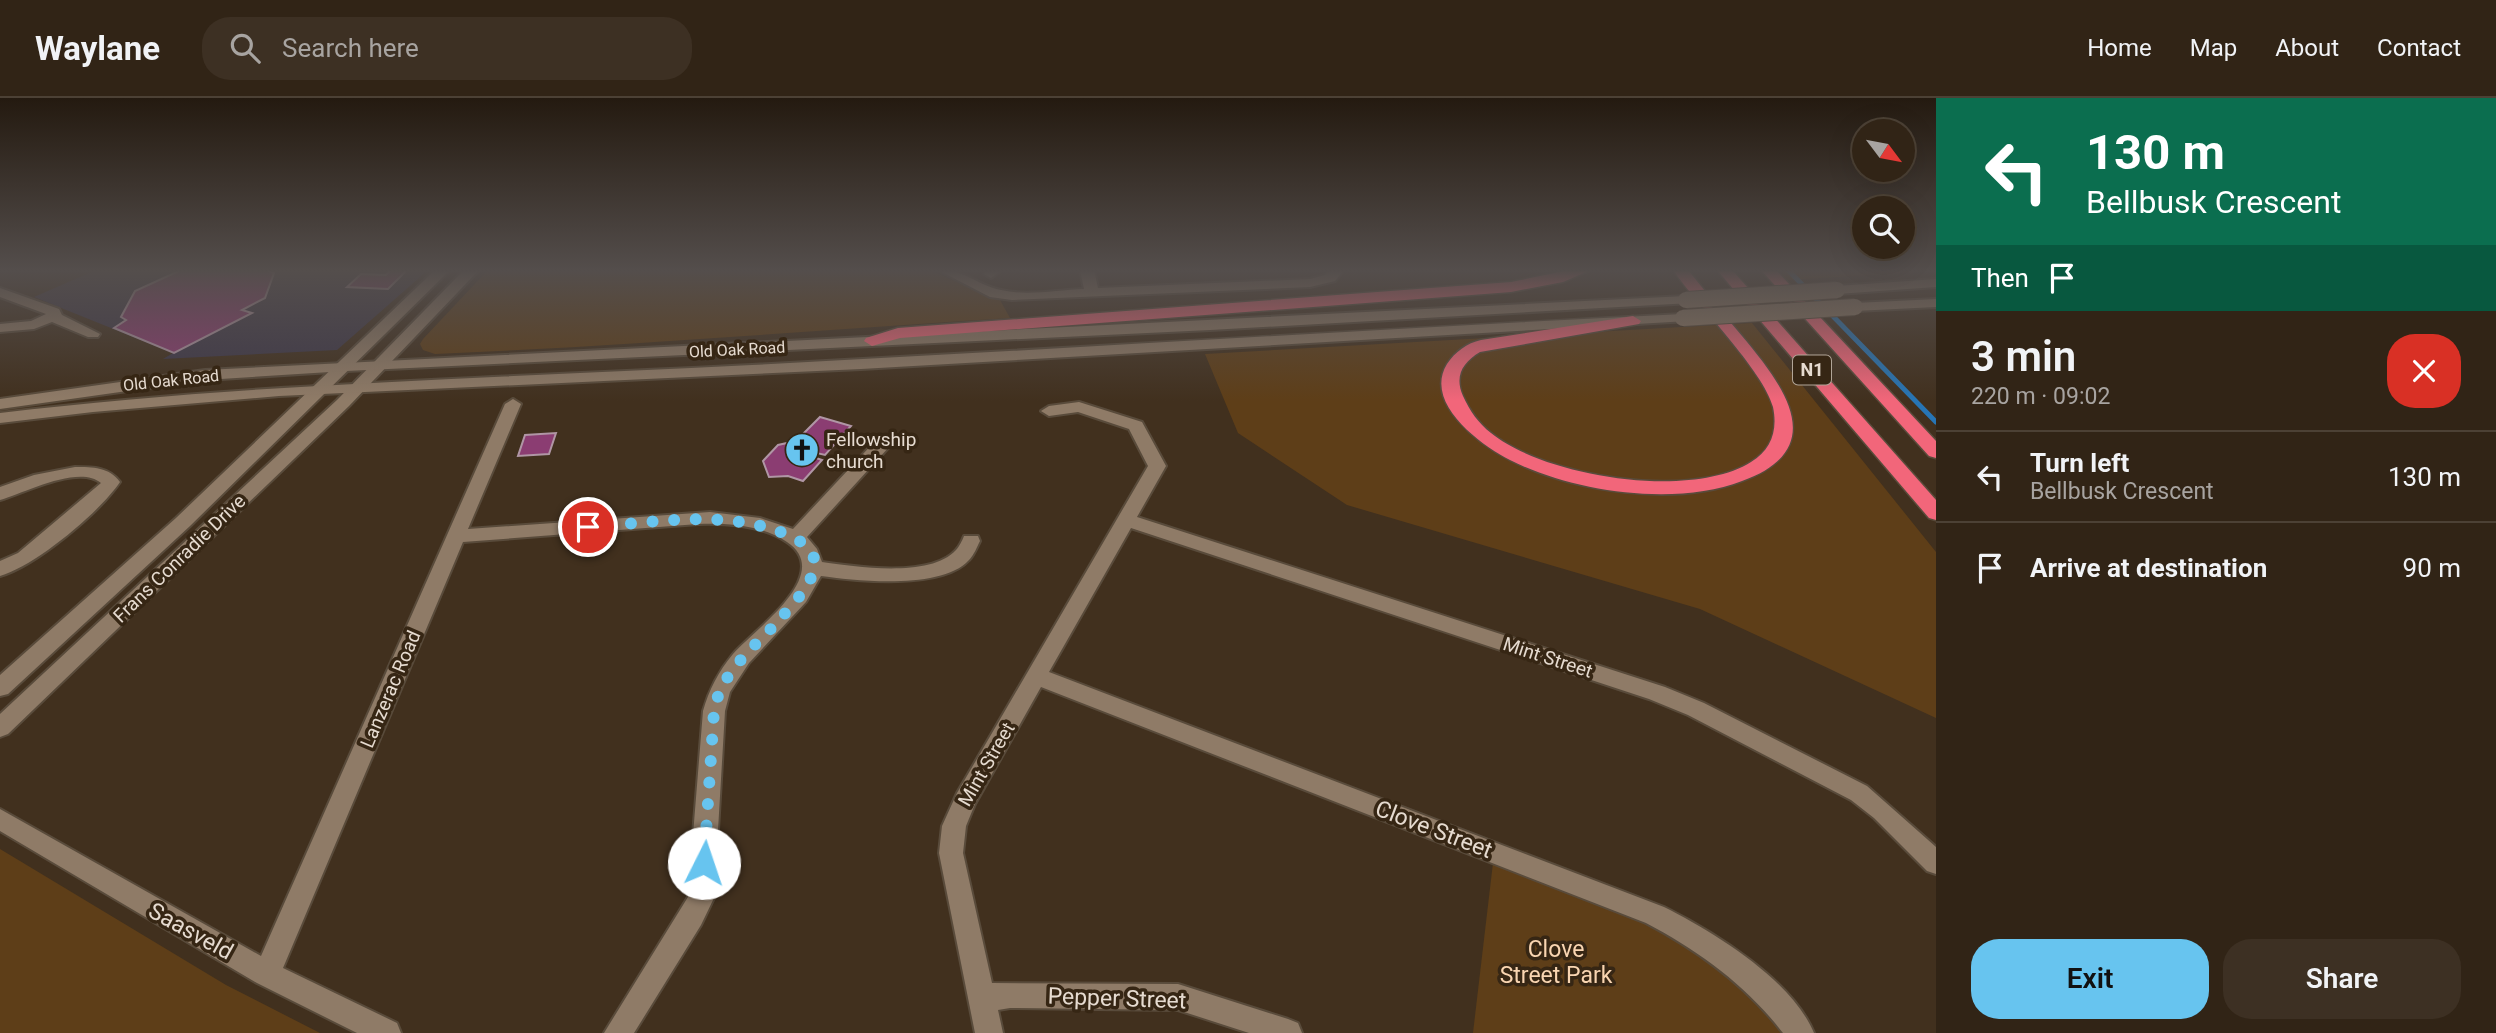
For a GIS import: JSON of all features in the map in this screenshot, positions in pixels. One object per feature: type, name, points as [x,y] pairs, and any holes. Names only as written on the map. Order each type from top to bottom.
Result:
[{"type":"highway","points":[[873,341],[898,333],[1162,314]]},
{"type":"highway","points":[[1633,321],[1481,345],[1466,352],[1454,366],[1450,382],[1454,400],[1477,430],[1509,452],[1547,468],[1588,480],[1636,487],[1696,487],[1727,480],[1758,467],[1770,458],[1782,441],[1785,429],[1780,402],[1765,376],[1715,314]]},
{"type":"highway","name":"N1","points":[[1762,314],[1936,513]]},
{"type":"highway","name":"N1","points":[[1808,314],[1936,452]]},
{"type":"highway","points":[[1899,470],[1893,472],[1894,477],[1936,529]]},
{"type":"street","name":"Frans Conradie Drive","points":[[0,688],[183,522],[399,314]]},
{"type":"street","name":"Frans Conradie Drive","points":[[0,728],[357,388],[430,314]]},
{"type":"street","name":"Old Oak Road","points":[[0,404],[205,375],[346,366],[1428,314]]},
{"type":"street","name":"Old Oak Road","points":[[0,418],[171,398],[324,388],[746,370],[1751,314]]},
{"type":"street","points":[[0,328],[29,326],[53,317],[93,334]]},
{"type":"street","name":"Lanzerac Road","points":[[267,974],[513,404]]},
{"type":"street","name":"Mint Street","points":[[989,1033],[951,853],[954,826],[965,800],[1157,466],[1136,426],[1079,407],[1049,411]]},
{"type":"street","points":[[795,539],[883,443]]},
{"type":"street","points":[[0,494],[28,481],[66,475],[99,473],[108,476],[111,482],[101,495],[25,558],[0,569]]},
{"type":"street","points":[[456,536],[723,518],[753,523],[795,539],[810,550],[814,568],[803,590],[719,688],[714,711],[701,898],[618,1033]]},
{"type":"street","name":"Mint Street","points":[[1126,520],[1687,705],[1859,793],[1936,863]]},
{"type":"street","points":[[814,568],[870,575],[910,573],[949,564],[967,551],[971,541]]},
{"type":"street","name":"Clove Street","points":[[1036,676],[1655,915],[1727,957],[1768,993],[1800,1033]]},
{"type":"street","name":"Saasveld","points":[[0,819],[267,974],[387,1033]]},
{"type":"street","name":"Pepper Street","points":[[981,998],[1010,995],[1178,997],[1244,1016],[1288,1033]]},
{"type":"shaded area","points":[[75,314],[378,314],[337,350],[163,359],[173,353]]},
{"type":"green space","points":[[447,314],[1008,314],[1010,318],[435,354],[423,350],[420,344]]},
{"type":"green space","points":[[1752,323],[1936,552],[1936,718],[1700,609],[1347,505],[1238,433],[1205,354]]},
{"type":"green space","points":[[0,849],[226,985],[320,1033],[0,1033]]},
{"type":"green space","name":"Clove Street Park","points":[[1493,863],[1667,932],[1739,983],[1785,1033],[1473,1033]]},
{"type":"building","points":[[123,314],[251,314],[174,353],[114,328],[126,320],[121,317]]},
{"type":"building","name":"Fellowship church","points":[[820,417],[851,426],[825,455],[817,453],[813,457],[822,460],[803,481],[788,476],[769,477],[763,461],[778,445],[796,441]]},
{"type":"building","points":[[556,433],[549,454],[518,456],[525,435]]},
{"type":"waterway","points":[[1830,314],[1936,422]]},
{"type":"place","name":"Fellowship church","points":[[802,450]]},
{"type":"route","points":[[588,527],[730,519],[753,523],[781,533],[795,539],[813,554],[814,568],[803,590],[719,688],[714,711],[704,863]]}]
